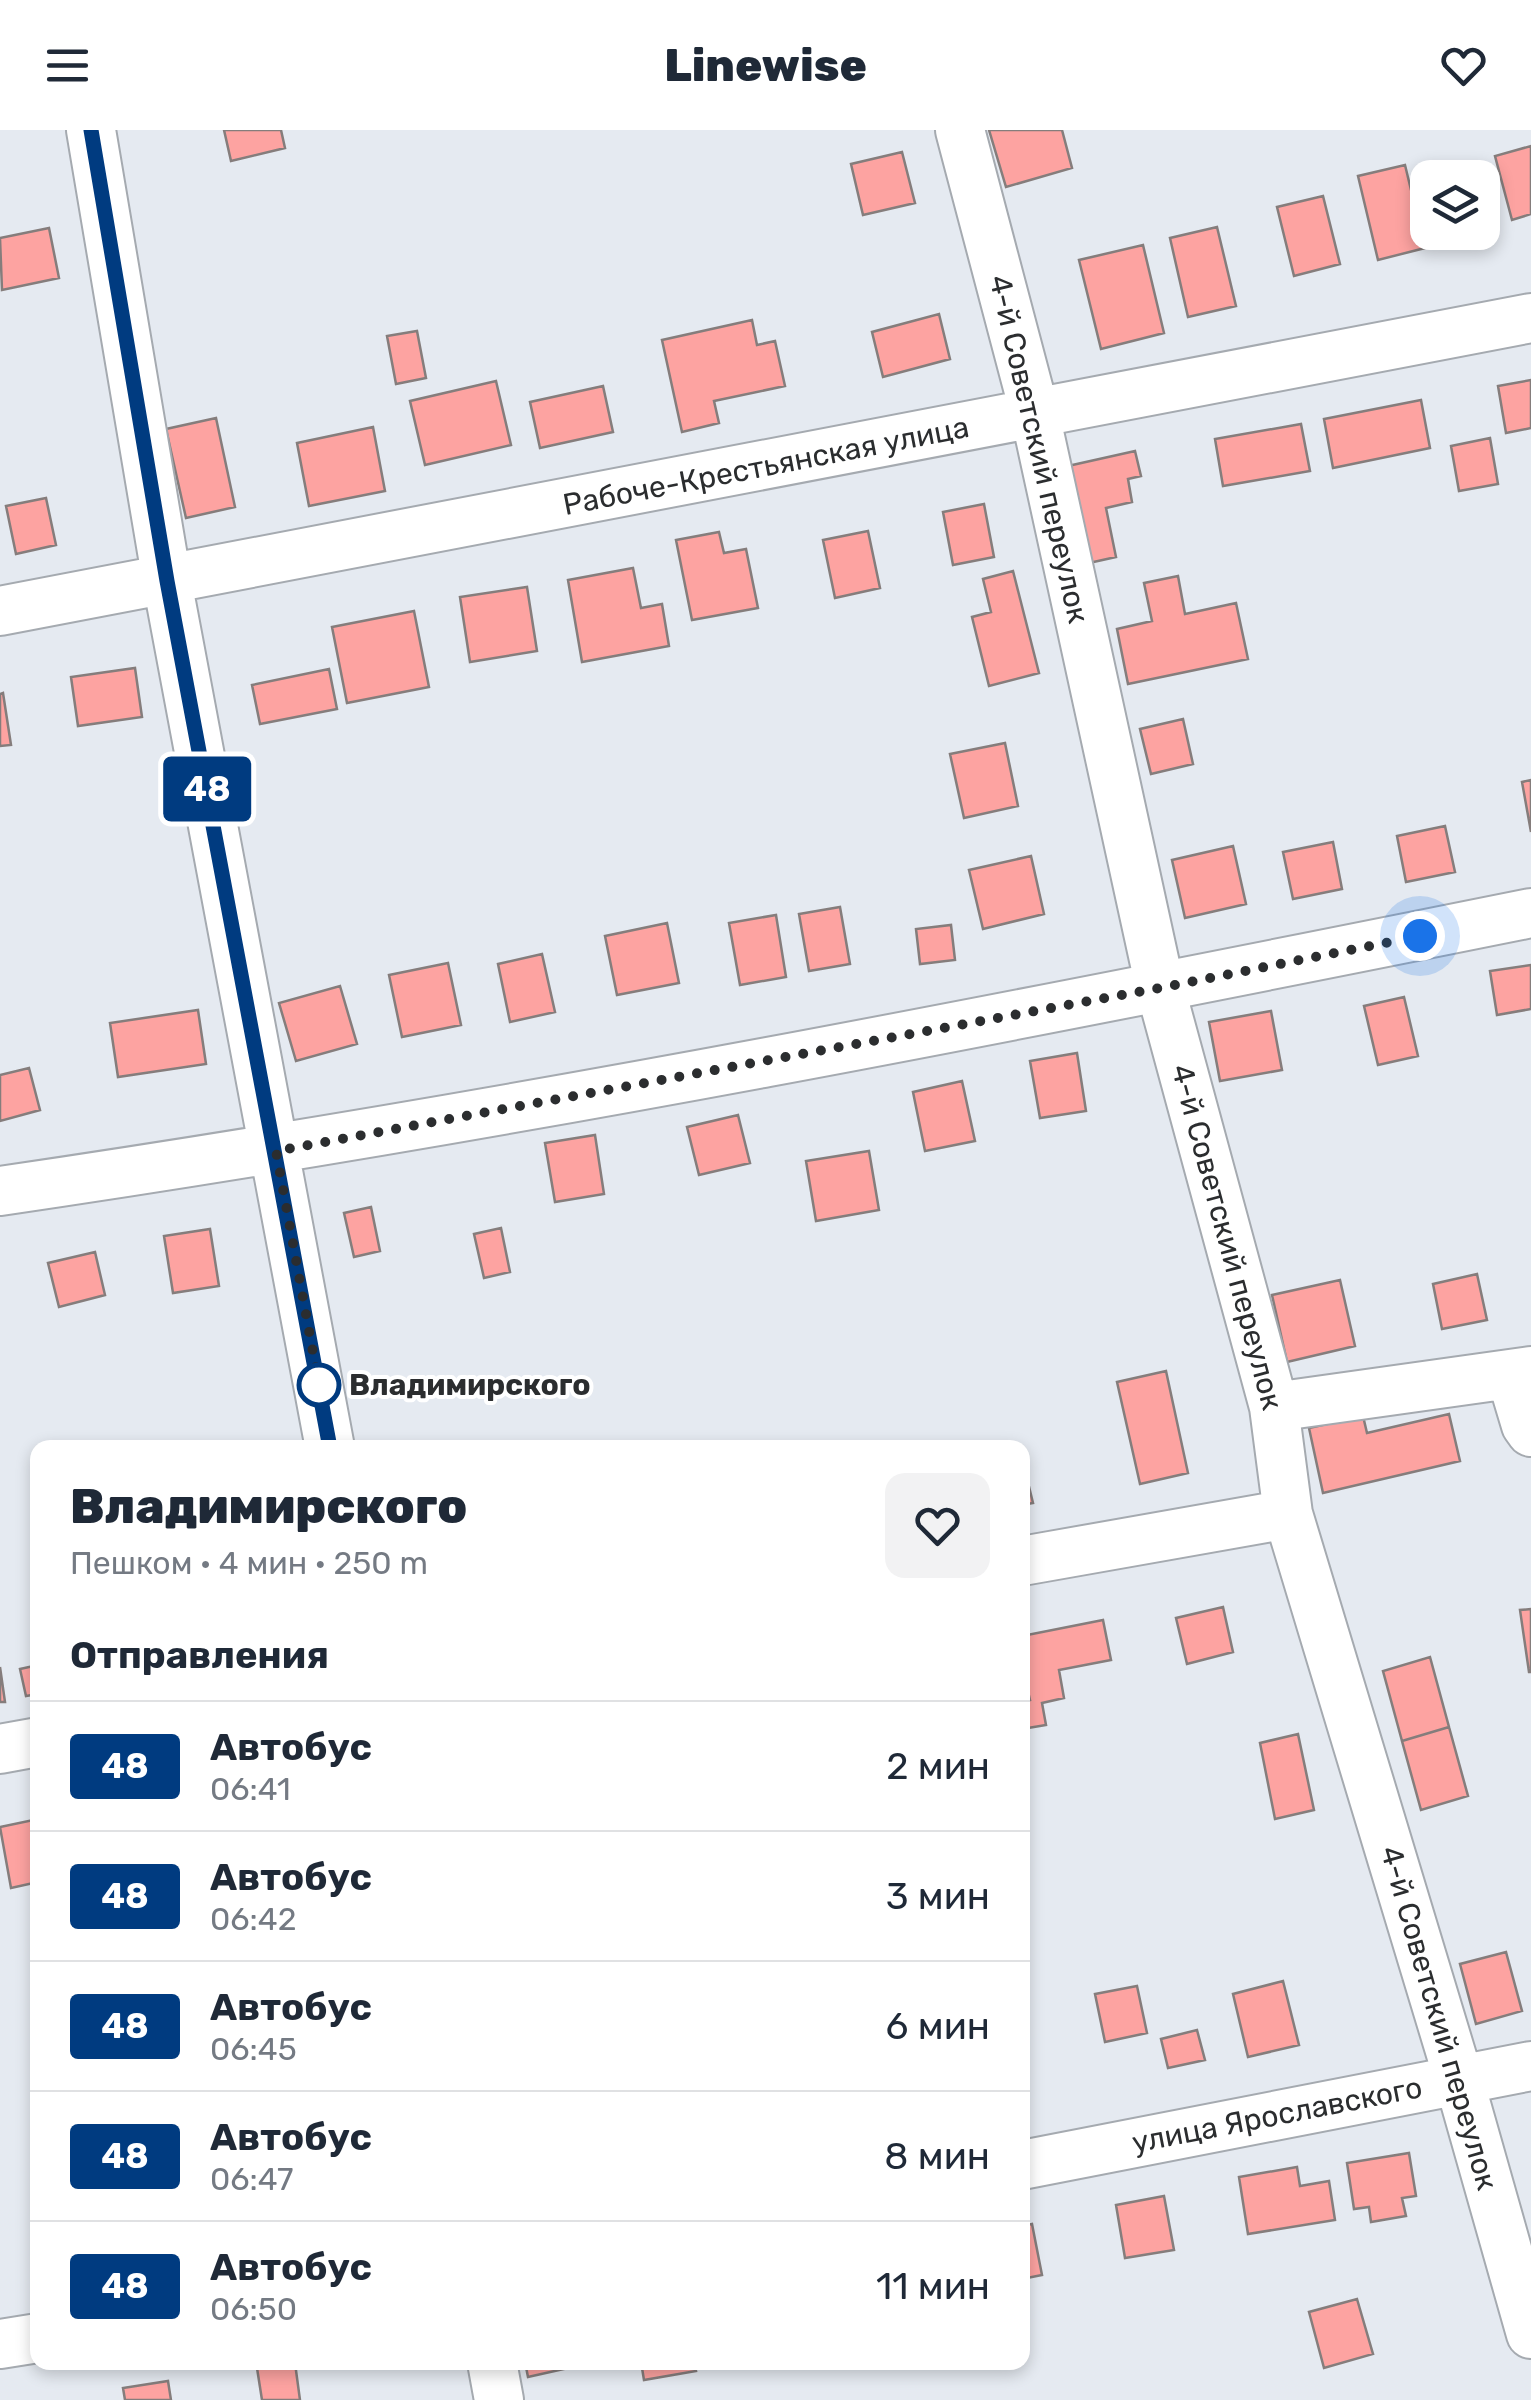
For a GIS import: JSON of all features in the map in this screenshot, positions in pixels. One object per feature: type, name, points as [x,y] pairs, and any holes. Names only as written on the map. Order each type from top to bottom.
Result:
[{"type":"street","points":[[91,130],[167,581],[329,1440]]},
{"type":"street","name":"4-й Советский переулок","points":[[960,130],[1036,414],[1160,988],[1274,1407],[1288,1514],[1459,2080],[1531,2334]]},
{"type":"street","name":"Рабоче-Крестьянская улица","points":[[0,611],[1531,318]]},
{"type":"street","points":[[0,1191],[276,1151],[1160,988],[1531,913]]},
{"type":"street","points":[[1274,1407],[1521,1373],[1526,1425],[1531,1432]]},
{"type":"street","points":[[1030,1560],[1288,1514]]},
{"type":"street","points":[[0,1750],[30,1744]]},
{"type":"street","name":"улица Ярославского","points":[[1030,2163],[1531,2066]]},
{"type":"street","points":[[0,2344],[30,2339]]},
{"type":"street","points":[[493,2370],[499,2400]]},
{"type":"building","points":[[224,130],[281,130],[285,148],[231,161]]},
{"type":"building","points":[[989,130],[1062,130],[1072,168],[1006,187]]},
{"type":"building","points":[[1531,146],[1531,214],[1512,220],[1500,160],[1495,156]]},
{"type":"building","points":[[902,152],[915,203],[863,215],[851,164]]},
{"type":"building","points":[[1405,165],[1410,186],[1410,250],[1417,250],[1378,260],[1358,176]]},
{"type":"building","points":[[1323,196],[1340,264],[1294,276],[1277,207]]},
{"type":"building","points":[[1217,227],[1236,306],[1188,317],[1170,238]]},
{"type":"building","points":[[49,228],[59,278],[2,290],[0,238]]},
{"type":"building","points":[[1143,245],[1164,333],[1101,349],[1079,260]]},
{"type":"building","points":[[939,314],[950,359],[883,377],[872,332]]},
{"type":"building","points":[[752,320],[757,345],[775,341],[785,386],[714,401],[719,423],[682,432],[662,340]]},
{"type":"building","points":[[417,331],[426,378],[396,384],[387,336]]},
{"type":"building","points":[[1531,380],[1531,428],[1506,433],[1498,386]]},
{"type":"building","points":[[496,381],[511,445],[425,465],[410,401]]},
{"type":"building","points":[[603,386],[613,432],[540,448],[530,402]]},
{"type":"building","points":[[1421,400],[1430,448],[1333,468],[1324,419]]},
{"type":"building","points":[[216,418],[235,507],[186,518],[166,429]]},
{"type":"building","points":[[1301,424],[1310,471],[1223,486],[1215,439]]},
{"type":"building","points":[[373,427],[385,491],[309,506],[297,443]]},
{"type":"building","points":[[1490,438],[1498,484],[1459,491],[1451,446]]},
{"type":"building","points":[[1135,451],[1141,476],[1128,479],[1132,502],[1106,508],[1116,557],[1080,565],[1059,468]]},
{"type":"building","points":[[46,498],[56,545],[16,554],[6,506]]},
{"type":"building","points":[[984,504],[994,557],[953,565],[943,512]]},
{"type":"building","points":[[868,531],[880,588],[835,598],[823,540]]},
{"type":"building","points":[[719,532],[724,553],[746,549],[758,608],[692,620],[676,540]]},
{"type":"building","points":[[633,568],[641,608],[662,604],[669,646],[582,662],[568,580]]},
{"type":"building","points":[[1013,571],[1039,673],[989,686],[972,617],[991,612],[983,579]]},
{"type":"building","points":[[1178,576],[1185,614],[1236,603],[1248,659],[1128,684],[1117,629],[1152,621],[1144,583]]},
{"type":"building","points":[[527,587],[537,651],[470,662],[460,597]]},
{"type":"building","points":[[414,611],[429,687],[347,703],[332,627]]},
{"type":"building","points":[[135,668],[142,717],[78,726],[71,677]]},
{"type":"building","points":[[329,669],[337,709],[260,724],[252,685]]},
{"type":"building","points":[[3,693],[11,745],[0,746],[0,694]]},
{"type":"building","points":[[1183,719],[1193,764],[1151,774],[1140,729]]},
{"type":"building","points":[[1005,743],[1018,806],[964,818],[950,754]]},
{"type":"building","points":[[1531,780],[1531,832],[1522,782]]},
{"type":"building","points":[[1445,826],[1455,872],[1406,882],[1397,836]]},
{"type":"building","points":[[1333,842],[1342,889],[1293,899],[1283,852]]},
{"type":"building","points":[[1233,846],[1246,904],[1185,918],[1172,860]]},
{"type":"building","points":[[1031,856],[1044,914],[983,929],[969,870]]},
{"type":"building","points":[[840,907],[850,964],[809,971],[799,914]]},
{"type":"building","points":[[776,915],[786,977],[740,985],[729,923]]},
{"type":"building","points":[[667,923],[679,983],[617,995],[605,936]]},
{"type":"building","points":[[951,925],[955,960],[920,964],[916,929]]},
{"type":"building","points":[[542,954],[555,1012],[510,1022],[498,964]]},
{"type":"building","points":[[448,963],[461,1025],[402,1037],[389,975]]},
{"type":"building","points":[[1531,965],[1531,1009],[1497,1015],[1490,971]]},
{"type":"building","points":[[340,986],[357,1044],[296,1061],[279,1003]]},
{"type":"building","points":[[1404,997],[1418,1056],[1378,1065],[1364,1006]]},
{"type":"building","points":[[198,1010],[206,1064],[118,1077],[110,1023]]},
{"type":"building","points":[[1271,1011],[1282,1070],[1220,1081],[1209,1022]]},
{"type":"building","points":[[1077,1053],[1086,1111],[1040,1118],[1030,1061]]},
{"type":"building","points":[[29,1068],[40,1110],[0,1121],[0,1075]]},
{"type":"building","points":[[962,1081],[975,1141],[925,1151],[913,1092]]},
{"type":"building","points":[[738,1115],[750,1163],[699,1175],[687,1127]]},
{"type":"building","points":[[595,1135],[604,1194],[555,1202],[545,1143]]},
{"type":"building","points":[[869,1151],[879,1210],[816,1221],[806,1161]]},
{"type":"building","points":[[371,1207],[380,1251],[354,1257],[344,1213]]},
{"type":"building","points":[[501,1228],[510,1272],[484,1278],[474,1234]]},
{"type":"building","points":[[210,1229],[219,1286],[173,1293],[164,1236]]},
{"type":"building","points":[[95,1252],[105,1295],[59,1307],[48,1263]]},
{"type":"building","points":[[1477,1274],[1487,1320],[1442,1329],[1433,1284]]},
{"type":"building","points":[[1340,1280],[1355,1346],[1287,1362],[1272,1295]]},
{"type":"building","points":[[1166,1371],[1188,1473],[1140,1484],[1117,1382]]},
{"type":"building","points":[[1449,1414],[1460,1461],[1323,1493],[1309,1428],[1363,1416],[1367,1433]]},
{"type":"building","points":[[1223,1607],[1233,1652],[1187,1664],[1176,1618]]},
{"type":"building","points":[[1531,1609],[1531,1672],[1529,1672],[1520,1610]]},
{"type":"building","points":[[1103,1620],[1111,1660],[1059,1670],[1064,1698],[1042,1703],[1046,1725],[1030,1728],[1030,1700],[1030,1634]]},
{"type":"building","points":[[1430,1657],[1449,1727],[1402,1741],[1383,1671]]},
{"type":"building","points":[[0,1667],[5,1702],[0,1702]]},
{"type":"building","points":[[30,1667],[30,1695],[26,1696],[20,1669]]},
{"type":"building","points":[[1449,1727],[1468,1796],[1421,1810],[1402,1741]]},
{"type":"building","points":[[1298,1734],[1314,1810],[1275,1819],[1260,1743]]},
{"type":"building","points":[[30,1821],[30,1884],[11,1888],[0,1827]]},
{"type":"building","points":[[1506,1952],[1522,2011],[1476,2024],[1460,1964]]},
{"type":"building","points":[[1283,1981],[1299,2045],[1248,2057],[1233,1994]]},
{"type":"building","points":[[1137,1986],[1147,2033],[1105,2042],[1095,1994]]},
{"type":"building","points":[[1197,2030],[1205,2060],[1168,2068],[1161,2039]]},
{"type":"building","points":[[1409,2153],[1416,2196],[1402,2198],[1406,2216],[1371,2222],[1369,2207],[1354,2209],[1347,2163]]},
{"type":"building","points":[[1297,2167],[1300,2186],[1329,2181],[1335,2220],[1248,2234],[1239,2177]]},
{"type":"building","points":[[1164,2196],[1174,2250],[1125,2258],[1116,2205]]},
{"type":"building","points":[[1030,2224],[1042,2275],[1030,2277]]},
{"type":"building","points":[[1357,2299],[1373,2354],[1324,2368],[1309,2312]]},
{"type":"building","points":[[257,2370],[296,2370],[300,2400],[262,2400]]},
{"type":"building","points":[[527,2370],[559,2370],[528,2377]]},
{"type":"building","points":[[642,2370],[696,2371],[644,2380]]},
{"type":"building","points":[[168,2381],[171,2400],[125,2400],[123,2388]]},
{"type":"bus line","name":"48","points":[[91,130],[167,581],[329,1440]]},
{"type":"place","name":"Владимирского","points":[[319,1385]]},
{"type":"route","points":[[319,1385],[276,1151],[1160,988],[1420,936]]}]
